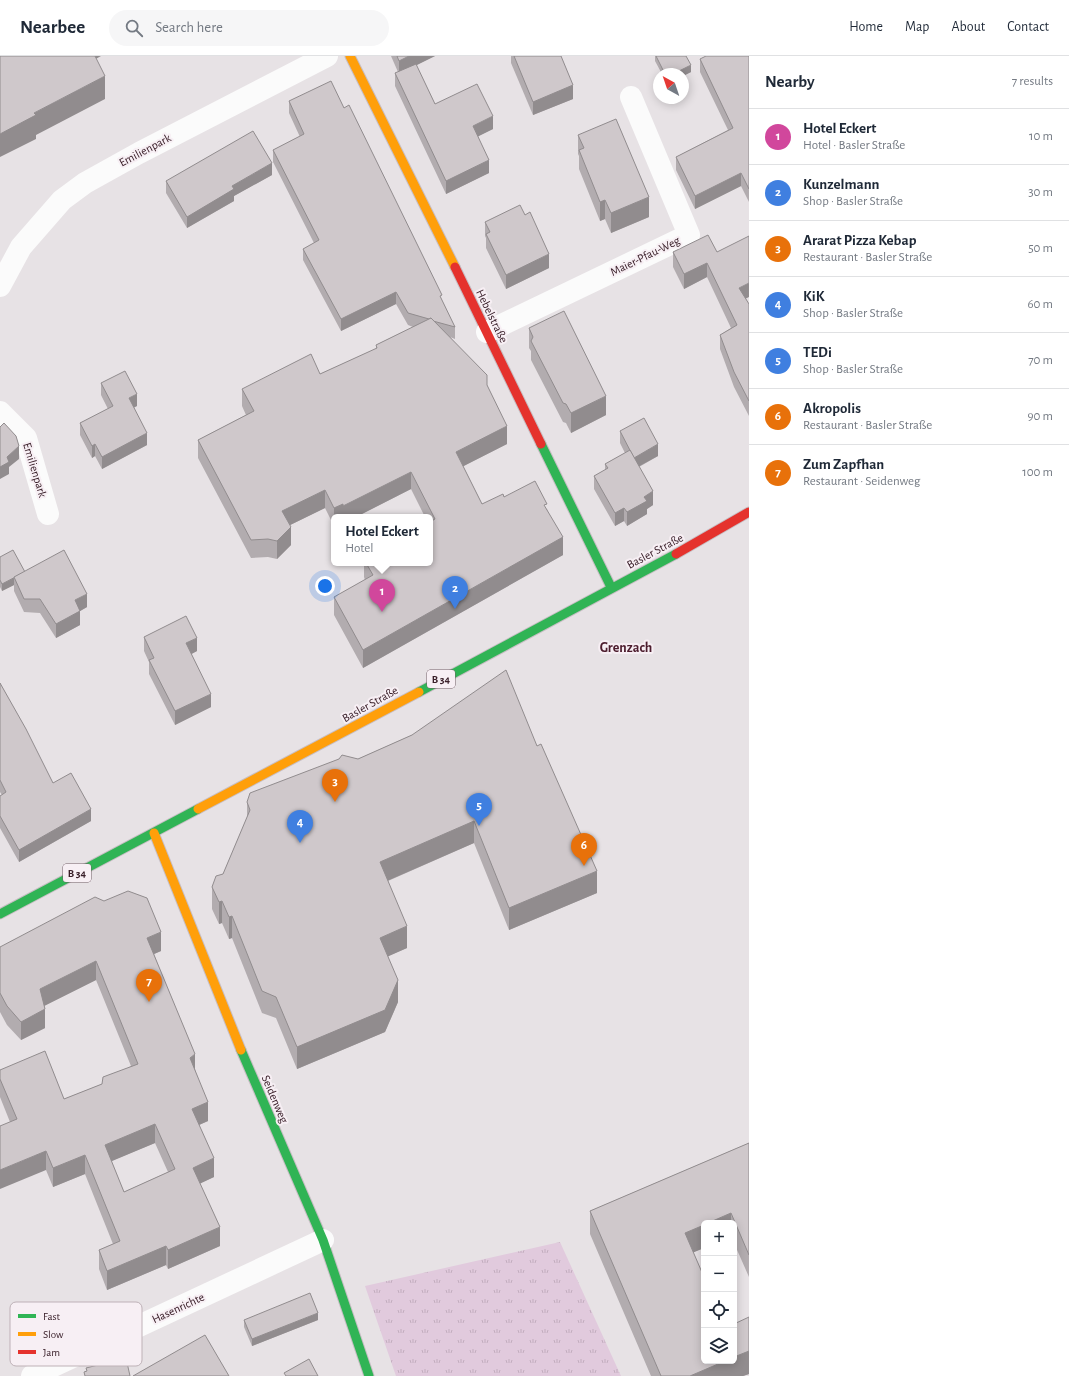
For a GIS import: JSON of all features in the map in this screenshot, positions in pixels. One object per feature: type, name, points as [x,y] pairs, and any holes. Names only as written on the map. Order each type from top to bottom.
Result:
[{"type":"street","name":"Emilienpark","points":[[0,286],[25,242],[62,200],[85,183],[139,152],[327,56]]},
{"type":"street","name":"Hebelstraße","points":[[350,56],[487,332],[611,587]]},
{"type":"street","name":"Maier-Pfau-Weg","points":[[487,332],[689,235],[631,97]]},
{"type":"street","name":"Emilienpark","points":[[0,412],[26,438],[48,514]]},
{"type":"street","name":"Basler Straße","points":[[0,914],[154,833],[611,587],[665,560],[749,512]]},
{"type":"street","name":"Seidenweg","points":[[154,833],[260,1097],[324,1240],[369,1376]]},
{"type":"street","name":"Hasenrichte","points":[[142,1325],[324,1240]]},
{"type":"street","name":"Hasenrichte","points":[[32,1376],[53,1366]]},
{"type":"green space","points":[[560,1242],[621,1376],[396,1376],[365,1286]]},
{"type":"building","points":[[0,56],[95,56],[105,76],[34,113],[36,115],[0,134]]},
{"type":"building","points":[[397,56],[409,56],[399,61]]},
{"type":"building","points":[[514,56],[561,56],[573,85],[533,102]]},
{"type":"building","points":[[656,56],[686,56],[691,65],[685,68],[662,68]]},
{"type":"building","points":[[706,56],[749,56],[749,189],[741,173],[695,196],[676,157],[733,128],[700,59]]},
{"type":"building","points":[[416,64],[435,104],[477,84],[493,116],[473,126],[489,160],[446,181],[395,73]]},
{"type":"building","points":[[331,81],[344,108],[349,105],[442,295],[440,296],[455,327],[433,321],[431,318],[429,319],[408,313],[396,292],[341,319],[303,249],[319,240],[273,150],[304,134],[289,101]]},
{"type":"building","points":[[616,119],[649,197],[611,213],[605,200],[600,202],[579,150],[584,148],[578,135]]},
{"type":"building","points":[[253,131],[272,163],[232,186],[234,189],[187,217],[166,181]]},
{"type":"building","points":[[520,205],[525,215],[530,212],[549,254],[506,275],[486,234],[490,232],[485,222]]},
{"type":"building","points":[[708,235],[717,252],[749,236],[749,283],[739,288],[749,304],[749,401],[734,372],[720,335],[737,325],[707,263],[684,274],[673,252]]},
{"type":"building","points":[[564,311],[606,396],[571,413],[566,404],[563,403],[531,341],[533,337],[529,328]]},
{"type":"building","points":[[431,318],[487,375],[487,385],[507,426],[456,452],[482,504],[503,494],[504,497],[535,481],[547,504],[544,505],[563,537],[363,650],[334,597],[373,575],[368,566],[433,566],[433,520],[435,519],[411,472],[343,506],[343,504],[334,508],[325,490],[282,511],[291,527],[277,541],[268,539],[251,540],[198,440],[254,411],[242,389],[311,354],[320,374],[377,348],[376,345]]},
{"type":"building","points":[[125,371],[137,394],[129,398],[147,433],[102,457],[95,444],[92,446],[80,423],[113,406],[101,383]]},
{"type":"building","points":[[644,418],[658,444],[634,458],[620,431]]},
{"type":"building","points":[[4,423],[16,436],[19,446],[7,457],[9,462],[0,467],[0,427]]},
{"type":"building","points":[[630,450],[653,491],[644,497],[647,501],[627,512],[624,508],[615,513],[594,476],[608,468],[605,464]]},
{"type":"building","points":[[13,550],[25,572],[2,584],[0,580],[0,557]]},
{"type":"building","points":[[64,550],[87,594],[75,600],[80,611],[56,624],[40,599],[24,599],[14,577]]},
{"type":"building","points":[[186,616],[197,638],[186,643],[211,694],[175,711],[149,660],[154,658],[144,637]]},
{"type":"building","points":[[506,670],[537,746],[541,744],[597,871],[509,908],[474,821],[380,862],[407,926],[380,938],[398,980],[385,1010],[297,1047],[276,997],[262,991],[232,916],[229,917],[222,901],[219,902],[212,887],[216,876],[223,874],[250,810],[247,802],[250,793],[339,759],[342,755],[358,759],[412,735]]},
{"type":"building","points":[[0,683],[26,729],[53,783],[71,773],[91,809],[19,850],[0,816],[0,796],[6,792],[0,780]]},
{"type":"building","points":[[128,891],[147,898],[161,932],[147,938],[195,1054],[190,1058],[208,1102],[192,1109],[214,1158],[193,1168],[220,1227],[168,1250],[166,1246],[107,1271],[99,1250],[120,1241],[85,1155],[53,1168],[46,1151],[0,1170],[0,1126],[17,1119],[0,1079],[0,1070],[45,1051],[64,1099],[102,1084],[103,1077],[138,1064],[96,961],[40,989],[45,1009],[21,1022],[7,1006],[0,993],[0,947],[95,897],[104,901]],"holes":[[[155,1124],[175,1169],[124,1192],[105,1145]]]},
{"type":"building","points":[[749,1143],[749,1255],[737,1227],[737,1220],[734,1220],[731,1213],[715,1220],[701,1220],[701,1226],[685,1233],[701,1270],[701,1364],[718,1364],[690,1376],[661,1376],[590,1211]]},
{"type":"building","points":[[310,1293],[318,1313],[252,1339],[244,1320]]},
{"type":"building","points":[[749,1317],[749,1351],[737,1356],[737,1328],[737,1323]]},
{"type":"building","points":[[205,1335],[229,1376],[133,1376]]},
{"type":"building","points":[[309,1359],[318,1376],[286,1376],[284,1373]]},
{"type":"building","points":[[94,1366],[128,1366],[130,1376],[85,1376],[84,1372],[87,1371],[86,1368]]},
{"type":"traffic: fast","points":[[541,444],[611,587]]},
{"type":"traffic: fast","points":[[419,692],[676,554]]},
{"type":"traffic: fast","points":[[0,914],[198,809]]},
{"type":"traffic: fast","points":[[241,1050],[323,1240],[369,1376]]},
{"type":"traffic: slow","points":[[350,56],[455,267]]},
{"type":"traffic: slow","points":[[198,809],[419,692]]},
{"type":"traffic: slow","points":[[154,833],[241,1050]]},
{"type":"traffic: jam","points":[[455,267],[541,444]]},
{"type":"traffic: jam","points":[[676,554],[749,512]]},
{"type":"place","name":"Kunzelmann","points":[[455,609]]},
{"type":"place","name":"Hotel Eckert","points":[[382,612]]},
{"type":"place","name":"Ararat Pizza Kebap","points":[[335,802]]},
{"type":"place","name":"TEDi","points":[[479,826]]},
{"type":"place","name":"KiK","points":[[300,843]]},
{"type":"place","name":"Akropolis","points":[[584,866]]},
{"type":"place","name":"Zum Zapfhan","points":[[149,1002]]},
{"type":"district","name":"Grenzach","points":[[626,648]]}]
